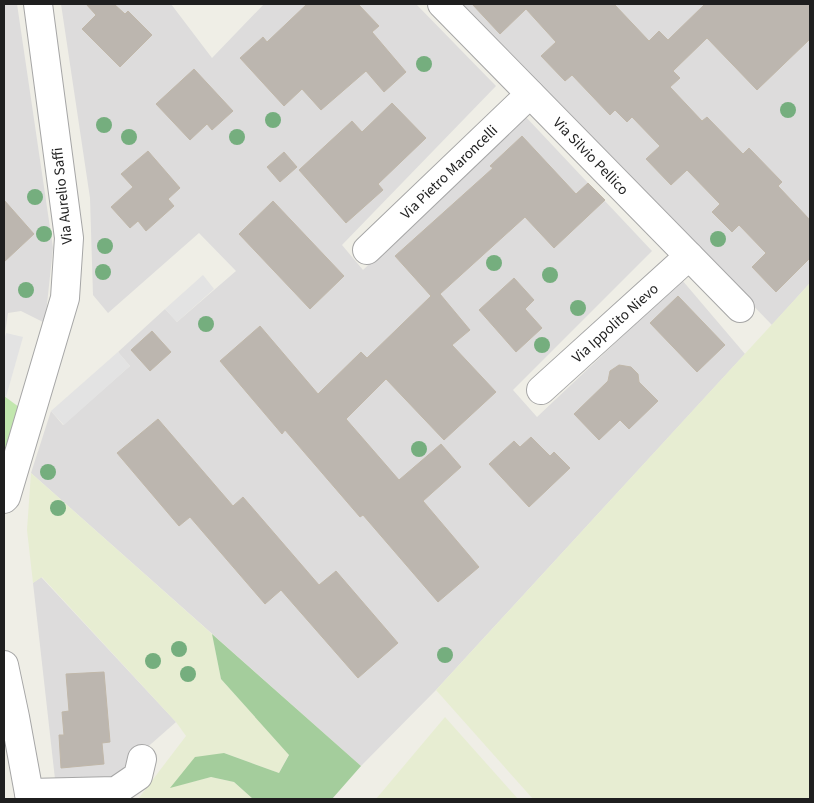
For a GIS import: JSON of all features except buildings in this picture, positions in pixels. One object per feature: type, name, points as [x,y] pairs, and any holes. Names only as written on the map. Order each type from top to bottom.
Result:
[{"type":"street","name":"Via Aurelio Saffi","points":[[4,499],[65,298],[69,238],[38,4]]},
{"type":"street","name":"Via Silvio Pellico","points":[[442,4],[740,308]]},
{"type":"street","name":"Via Pietro Maroncelli","points":[[367,250],[530,94]]},
{"type":"street","name":"Via Ippolito Nievo","points":[[541,390],[689,256]]},
{"type":"street","points":[[4,665],[29,796],[116,791],[138,776],[142,759]]},
{"type":"shaded area","points":[[4,4],[17,4],[53,248],[45,323],[21,311],[8,313],[4,340]]},
{"type":"shaded area","points":[[61,4],[171,4],[212,58],[264,4],[416,4],[496,86],[342,245],[363,270],[524,115],[652,251],[513,390],[537,417],[682,280],[745,354],[436,690],[361,766],[31,473],[51,411],[63,425],[130,366],[118,352],[165,309],[177,322],[236,271],[199,233],[108,313],[93,295],[90,198]]},
{"type":"shaded area","points":[[460,4],[810,4],[810,283],[772,325]]},
{"type":"shaded area","points":[[203,275],[214,289],[177,322],[165,309]]},
{"type":"shaded area","points":[[6,333],[23,337],[6,397],[4,396],[4,340]]},
{"type":"shaded area","points":[[118,352],[130,366],[64,425],[51,411]]},
{"type":"shaded area","points":[[41,577],[176,722],[110,780],[55,779],[33,583]]},
{"type":"green space","points":[[810,283],[810,799],[533,799],[436,690]]},
{"type":"green space","points":[[4,396],[23,410],[4,455]]},
{"type":"green space","points":[[31,473],[212,634],[221,679],[289,754],[279,773],[224,753],[171,787],[211,777],[234,782],[253,799],[138,799],[186,736],[176,722],[42,577],[33,583],[27,530]]},
{"type":"green space","points":[[212,634],[361,766],[332,799],[253,799],[234,782],[211,777],[170,788],[195,757],[224,753],[279,773],[289,755],[221,679]]},
{"type":"green space","points":[[445,717],[518,799],[376,799]]}]
